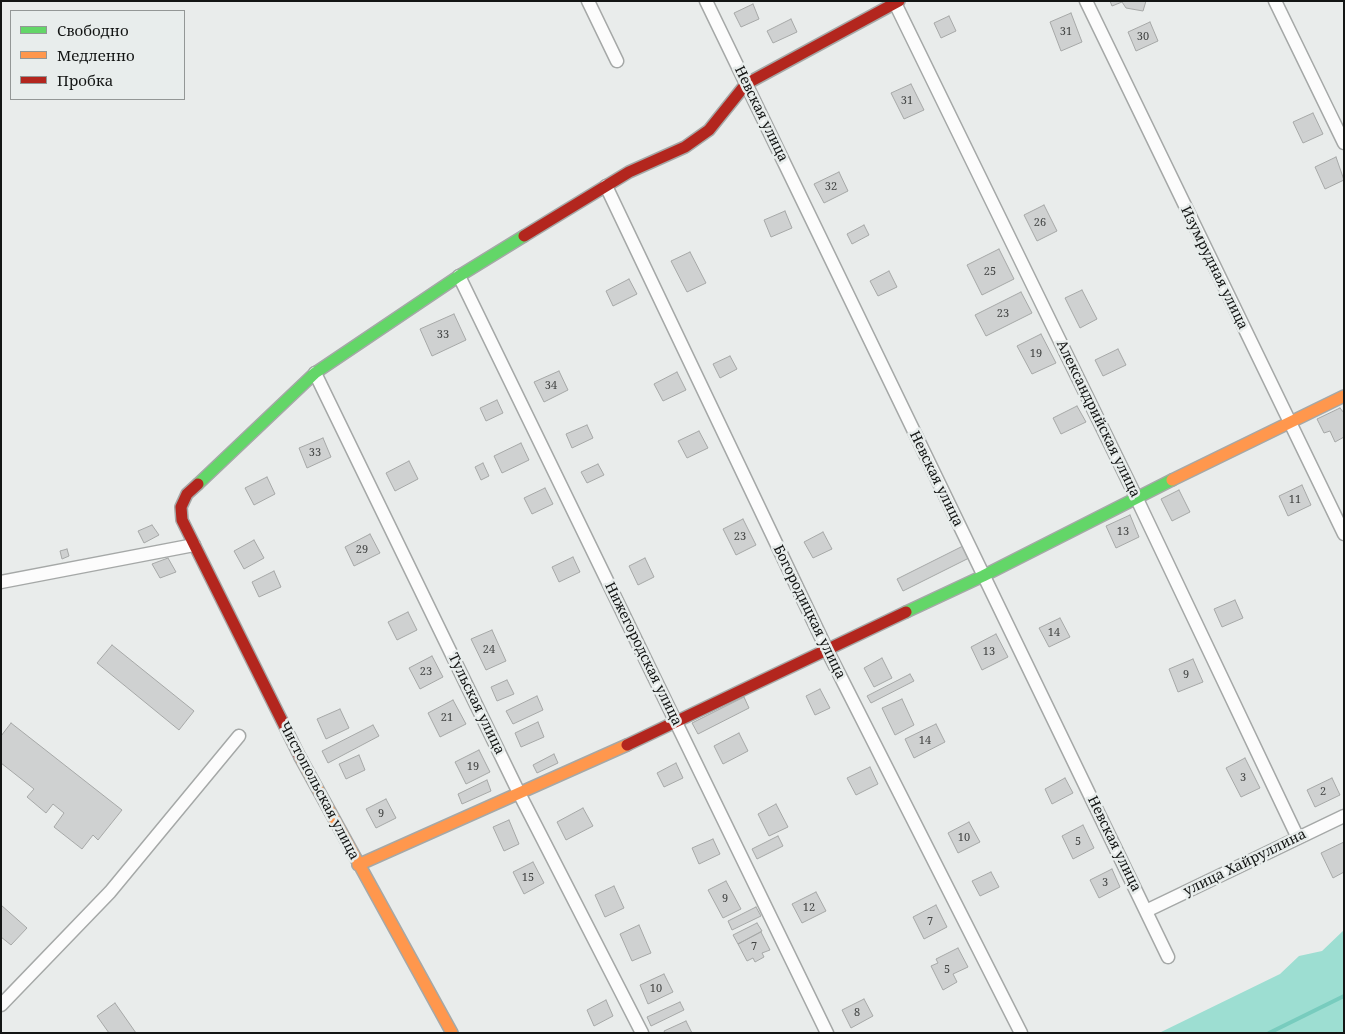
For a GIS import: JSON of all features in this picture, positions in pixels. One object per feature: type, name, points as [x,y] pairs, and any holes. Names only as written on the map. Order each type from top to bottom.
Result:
[{"type":"street","points":[[588,1],[617,60]]},
{"type":"street","name":"Невская улица","points":[[706,1],[1168,957]]},
{"type":"street","name":"Изумрудная улица","points":[[1086,1],[1289,424],[1344,534]]},
{"type":"street","points":[[1275,1],[1344,143]]},
{"type":"street","points":[[746,84],[896,2]]},
{"type":"street","name":"Александрийская улица","points":[[896,2],[1136,497],[1298,838]]},
{"type":"street","name":"Чистопольская улица","points":[[452,1033],[296,751],[182,520],[181,507],[187,494],[315,373],[459,276],[629,172],[693,141],[709,130],[746,84]]},
{"type":"street","name":"Богородицкая улица","points":[[606,186],[827,650],[1021,1033]]},
{"type":"street","name":"Нижегородская улица","points":[[459,276],[827,1033]]},
{"type":"street","name":"Тульская улица","points":[[315,373],[519,793],[642,1033]]},
{"type":"street","points":[[358,865],[676,722],[983,576],[1136,497],[1344,396]]},
{"type":"street","points":[[1,582],[194,545]]},
{"type":"street","points":[[1,1004],[110,892],[239,736]]},
{"type":"street","name":"улица Хайруллина","points":[[1146,910],[1344,816]]},
{"type":"green space","points":[[1344,930],[1344,1033],[1159,1033],[1280,974],[1299,956],[1322,951]]},
{"type":"building","points":[[1110,1],[1146,1],[1143,11],[1126,8],[1122,2],[1112,6]]},
{"type":"building","points":[[753,4],[759,19],[741,27],[734,13]]},
{"type":"building","points":[[1071,13],[1082,42],[1061,51],[1050,22]]},
{"type":"building","points":[[949,16],[956,31],[941,38],[934,23]]},
{"type":"building","points":[[791,19],[797,32],[773,43],[767,31]]},
{"type":"building","points":[[1150,22],[1158,41],[1136,51],[1128,32]]},
{"type":"building","points":[[911,84],[924,110],[904,119],[891,93]]},
{"type":"building","points":[[1313,113],[1323,134],[1303,143],[1293,122]]},
{"type":"building","points":[[1336,157],[1344,180],[1325,189],[1315,167]]},
{"type":"building","points":[[839,172],[848,191],[824,203],[814,184]]},
{"type":"building","points":[[1044,205],[1057,231],[1037,241],[1024,215]]},
{"type":"building","points":[[785,211],[792,228],[771,237],[764,220]]},
{"type":"building","points":[[864,225],[869,235],[852,244],[847,234]]},
{"type":"building","points":[[999,249],[1014,279],[982,295],[967,265]]},
{"type":"building","points":[[690,252],[706,283],[687,292],[671,261]]},
{"type":"building","points":[[889,271],[897,287],[878,296],[870,281]]},
{"type":"building","points":[[629,279],[637,294],[613,306],[606,291]]},
{"type":"building","points":[[1082,290],[1097,319],[1080,328],[1065,298]]},
{"type":"building","points":[[1021,292],[1032,313],[986,336],[975,315]]},
{"type":"building","points":[[454,314],[466,340],[432,356],[420,329]]},
{"type":"building","points":[[1041,334],[1056,363],[1032,374],[1017,346]]},
{"type":"building","points":[[1118,349],[1126,365],[1103,376],[1095,360]]},
{"type":"building","points":[[730,356],[737,369],[720,378],[713,364]]},
{"type":"building","points":[[559,371],[568,390],[544,402],[534,382]]},
{"type":"building","points":[[677,372],[686,390],[663,401],[654,384]]},
{"type":"building","points":[[497,400],[503,413],[486,421],[480,408]]},
{"type":"building","points":[[1077,406],[1086,422],[1061,434],[1053,418]]},
{"type":"building","points":[[1340,408],[1344,413],[1344,437],[1335,442],[1330,431],[1324,433],[1317,419]]},
{"type":"building","points":[[587,425],[593,438],[572,448],[566,434]]},
{"type":"building","points":[[699,431],[708,448],[687,458],[678,441]]},
{"type":"building","points":[[323,438],[331,457],[307,468],[299,448]]},
{"type":"building","points":[[521,443],[529,460],[502,473],[494,456]]},
{"type":"building","points":[[409,461],[418,479],[395,491],[386,473]]},
{"type":"building","points":[[483,463],[489,476],[481,480],[475,467]]},
{"type":"building","points":[[598,464],[604,475],[587,483],[581,472]]},
{"type":"building","points":[[267,477],[275,494],[254,505],[245,488]]},
{"type":"building","points":[[1302,485],[1311,505],[1288,516],[1279,496]]},
{"type":"building","points":[[545,488],[553,504],[532,514],[524,498]]},
{"type":"building","points":[[1179,490],[1190,512],[1172,521],[1161,499]]},
{"type":"building","points":[[1130,515],[1139,537],[1116,548],[1106,526]]},
{"type":"building","points":[[743,519],[756,545],[736,555],[723,529]]},
{"type":"building","points":[[152,525],[159,535],[144,543],[138,531]]},
{"type":"building","points":[[823,532],[832,549],[813,558],[804,542]]},
{"type":"building","points":[[370,534],[380,553],[354,566],[345,547]]},
{"type":"building","points":[[254,540],[264,558],[244,569],[234,551]]},
{"type":"building","points":[[963,546],[969,558],[903,591],[897,579]]},
{"type":"building","points":[[67,549],[69,556],[62,559],[60,551]]},
{"type":"building","points":[[573,557],[580,572],[559,582],[552,567]]},
{"type":"building","points":[[168,558],[176,572],[160,578],[152,564]]},
{"type":"building","points":[[645,558],[654,577],[638,585],[629,566]]},
{"type":"building","points":[[274,571],[281,587],[259,597],[252,582]]},
{"type":"building","points":[[1235,600],[1243,618],[1222,627],[1214,609]]},
{"type":"building","points":[[408,612],[417,630],[397,640],[388,622]]},
{"type":"building","points":[[1060,618],[1070,637],[1049,647],[1039,628]]},
{"type":"building","points":[[492,630],[506,661],[486,670],[471,639]]},
{"type":"building","points":[[996,634],[1008,657],[982,670],[971,647]]},
{"type":"building","points":[[112,645],[194,711],[179,730],[97,663]]},
{"type":"building","points":[[432,656],[443,677],[420,689],[409,668]]},
{"type":"building","points":[[882,658],[892,678],[874,687],[864,668]]},
{"type":"building","points":[[1193,659],[1203,682],[1178,692],[1169,669]]},
{"type":"building","points":[[910,674],[914,681],[871,703],[867,696]]},
{"type":"building","points":[[507,680],[514,694],[497,701],[491,687]]},
{"type":"building","points":[[820,689],[830,708],[815,715],[806,696]]},
{"type":"building","points":[[537,696],[543,710],[513,724],[506,711]]},
{"type":"building","points":[[744,697],[749,708],[698,734],[692,723]]},
{"type":"building","points":[[902,699],[914,725],[895,735],[882,708]]},
{"type":"building","points":[[453,700],[466,724],[440,737],[428,713]]},
{"type":"building","points":[[340,709],[349,728],[326,739],[317,719]]},
{"type":"building","points":[[538,722],[544,737],[521,747],[515,733]]},
{"type":"building","points":[[11,723],[122,810],[98,840],[93,835],[82,849],[54,827],[64,813],[53,804],[46,813],[27,797],[34,789],[1,763],[1,736]]},
{"type":"building","points":[[936,724],[945,742],[914,758],[905,739]]},
{"type":"building","points":[[373,725],[379,736],[328,763],[322,751]]},
{"type":"building","points":[[739,733],[748,751],[723,764],[714,746]]},
{"type":"building","points":[[479,750],[490,772],[466,784],[455,762]]},
{"type":"building","points":[[554,754],[558,763],[537,773],[533,765]]},
{"type":"building","points":[[359,755],[365,770],[346,779],[339,764]]},
{"type":"building","points":[[1245,758],[1260,788],[1241,797],[1226,768]]},
{"type":"building","points":[[676,763],[683,778],[664,787],[657,773]]},
{"type":"building","points":[[870,767],[878,784],[856,795],[847,778]]},
{"type":"building","points":[[1065,778],[1073,793],[1052,804],[1045,789]]},
{"type":"building","points":[[1332,778],[1340,795],[1315,807],[1307,790]]},
{"type":"building","points":[[487,780],[491,791],[462,804],[458,794]]},
{"type":"building","points":[[386,799],[396,818],[376,828],[366,809]]},
{"type":"building","points":[[776,804],[788,827],[769,836],[758,814]]},
{"type":"building","points":[[583,808],[593,826],[566,840],[557,822]]},
{"type":"building","points":[[509,820],[519,844],[504,851],[493,827]]},
{"type":"building","points":[[969,822],[980,842],[958,853],[948,833]]},
{"type":"building","points":[[1083,825],[1094,848],[1073,859],[1062,836]]},
{"type":"building","points":[[778,836],[783,846],[757,859],[752,849]]},
{"type":"building","points":[[713,839],[720,854],[699,864],[692,848]]},
{"type":"building","points":[[1344,842],[1344,872],[1333,878],[1321,853]]},
{"type":"building","points":[[533,862],[544,883],[524,894],[513,872]]},
{"type":"building","points":[[1112,869],[1120,887],[1099,898],[1090,880]]},
{"type":"building","points":[[991,872],[999,887],[980,896],[972,881]]},
{"type":"building","points":[[726,881],[741,909],[723,918],[708,890]]},
{"type":"building","points":[[614,886],[624,908],[605,917],[595,895]]},
{"type":"building","points":[[816,892],[826,911],[802,923],[792,904]]},
{"type":"building","points":[[1,905],[27,928],[11,945],[1,937]]},
{"type":"building","points":[[936,905],[947,927],[924,939],[913,917]]},
{"type":"building","points":[[756,907],[761,916],[732,930],[728,921]]},
{"type":"building","points":[[757,923],[762,931],[738,944],[733,935]]},
{"type":"building","points":[[639,925],[651,953],[632,961],[620,934]]},
{"type":"building","points":[[761,932],[770,950],[762,953],[764,957],[755,962],[753,958],[747,961],[738,944]]},
{"type":"building","points":[[958,948],[968,967],[953,974],[957,982],[943,990],[931,966],[938,963],[936,959]]},
{"type":"building","points":[[664,974],[673,992],[648,1004],[640,985]]},
{"type":"building","points":[[864,999],[873,1016],[851,1028],[842,1010]]},
{"type":"building","points":[[606,1000],[613,1016],[594,1026],[587,1010]]},
{"type":"building","points":[[680,1002],[684,1010],[651,1026],[647,1017]]},
{"type":"building","points":[[115,1003],[136,1033],[109,1033],[97,1016]]},
{"type":"building","points":[[686,1021],[692,1033],[665,1033],[664,1031]]},
{"type":"waterway","points":[[1269,1033],[1344,996]]},
{"type":"traffic: fast","points":[[198,484],[315,373],[459,276],[524,236]]},
{"type":"traffic: fast","points":[[906,612],[983,576],[1172,480]]},
{"type":"traffic: slow","points":[[1172,480],[1344,396]]},
{"type":"traffic: slow","points":[[358,865],[627,745]]},
{"type":"traffic: slow","points":[[300,757],[452,1033]]},
{"type":"traffic: jam","points":[[524,236],[629,172],[685,147],[709,130],[746,84],[899,1]]},
{"type":"traffic: jam","points":[[198,484],[187,494],[181,507],[182,520],[300,757]]},
{"type":"traffic: jam","points":[[627,745],[906,612]]}]
